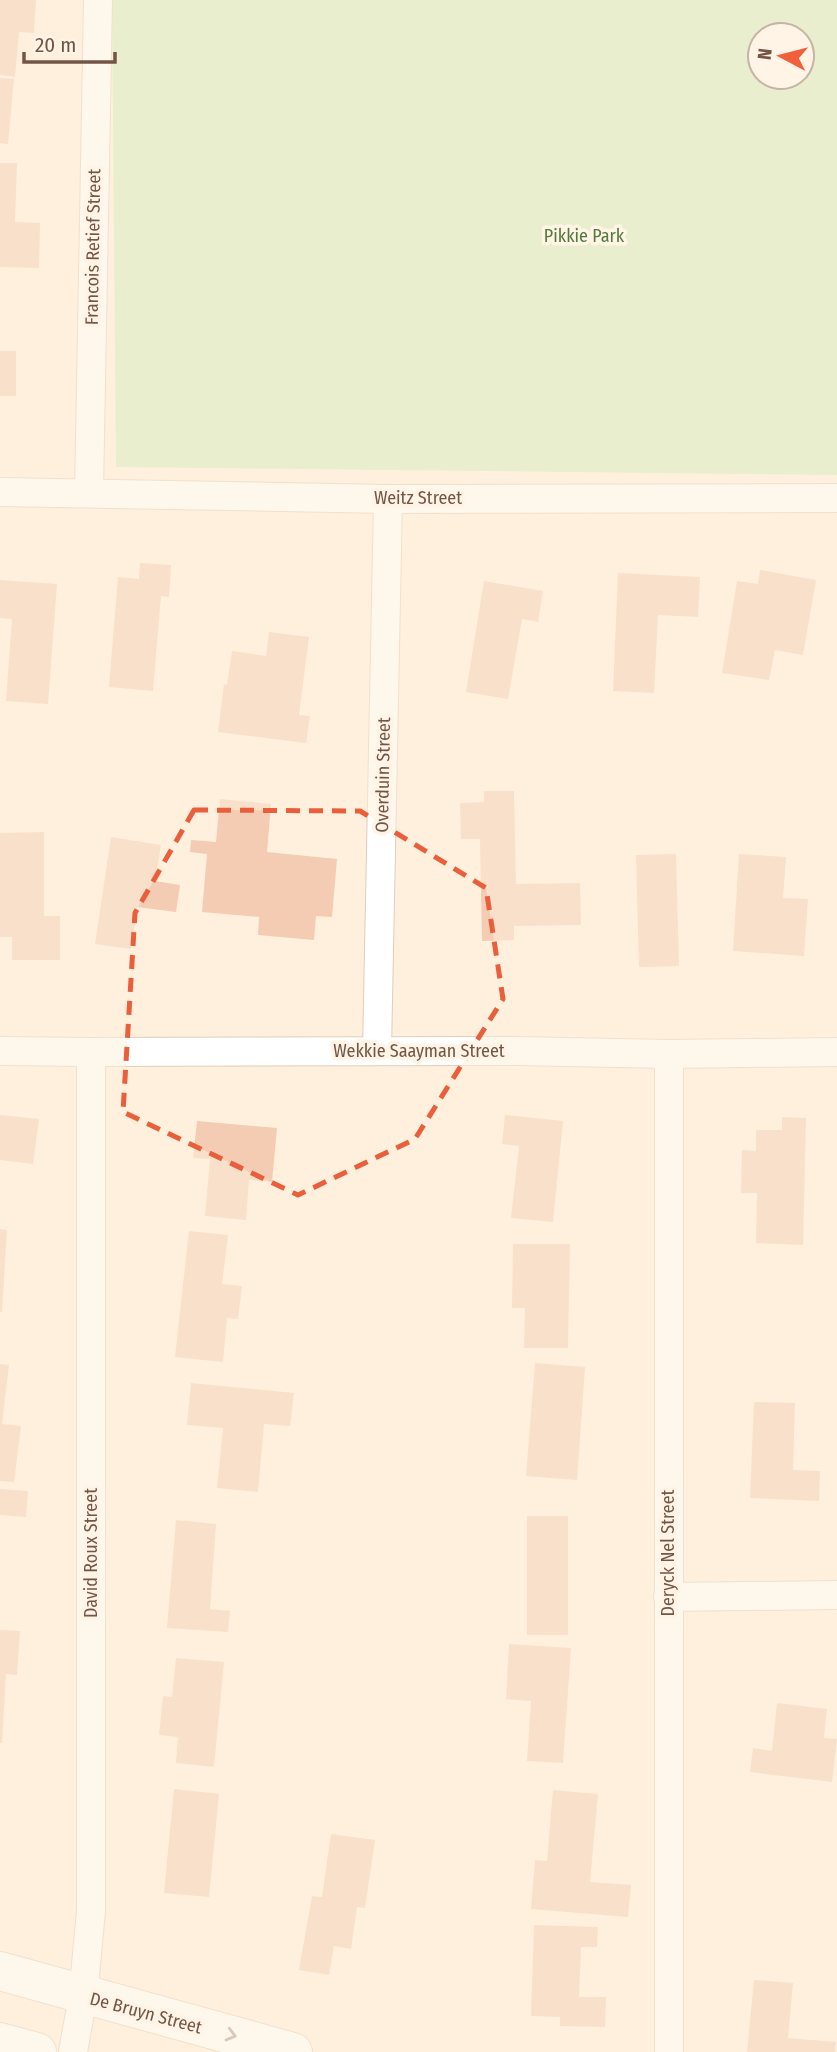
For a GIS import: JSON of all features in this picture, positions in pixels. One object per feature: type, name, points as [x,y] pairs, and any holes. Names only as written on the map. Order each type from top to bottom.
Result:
[{"type":"street","name":"Francois Retief Street","points":[[89,493],[98,0]]},
{"type":"street","name":"Weitz Street","points":[[0,492],[388,499],[837,498]]},
{"type":"street","name":"Overduin Street","points":[[377,1051],[388,499]]},
{"type":"street","name":"Wekkie Saayman Street","points":[[0,1051],[669,1054],[837,1052]]},
{"type":"street","name":"David Roux Street","points":[[73,2052],[83,1996],[91,1911],[91,1052]]},
{"type":"street","name":"Deryck Nel Street","points":[[669,1054],[669,2052]]},
{"type":"street","points":[[668,1597],[837,1595]]},
{"type":"street","name":"De Bruyn Street","points":[[0,1971],[293,2052]]},
{"type":"street","points":[[0,2042],[37,2052]]},
{"type":"highlighted area","points":[[194,810],[360,811],[486,888],[503,999],[415,1139],[298,1195],[123,1112],[135,913]]},
{"type":"green space","name":"Pikkie Park","points":[[112,0],[837,0],[837,475],[116,467]]},
{"type":"building","points":[[0,0],[36,0],[34,33],[19,32],[15,77],[0,75]]},
{"type":"building","points":[[0,78],[14,79],[8,144],[0,143]]},
{"type":"building","points":[[0,163],[17,163],[15,222],[40,223],[39,268],[0,267]]},
{"type":"building","points":[[0,351],[16,351],[16,396],[0,396]]},
{"type":"building","points":[[140,563],[171,565],[169,597],[161,596],[153,691],[109,687],[118,577],[139,579]]},
{"type":"building","points":[[760,570],[816,580],[803,655],[775,650],[769,680],[722,673],[737,581],[758,584]]},
{"type":"building","points":[[618,573],[700,577],[698,617],[658,615],[654,693],[613,691]]},
{"type":"building","points":[[0,580],[57,584],[48,704],[6,701],[12,619],[0,618]]},
{"type":"building","points":[[484,581],[543,591],[538,622],[522,619],[508,699],[466,692]]},
{"type":"building","points":[[269,632],[309,637],[299,715],[310,716],[306,743],[218,732],[224,684],[227,685],[232,651],[266,656]]},
{"type":"building","points":[[484,791],[514,791],[516,884],[580,883],[581,925],[514,926],[514,940],[482,941],[480,839],[461,839],[460,803],[484,802]]},
{"type":"building","points":[[220,799],[271,804],[267,852],[337,859],[332,917],[316,916],[314,940],[258,935],[259,917],[202,912],[207,854],[190,852],[191,840],[216,842]]},
{"type":"building","points":[[44,832],[44,916],[60,916],[60,960],[12,960],[12,937],[0,937],[0,833]]},
{"type":"building","points":[[111,837],[161,845],[155,881],[180,885],[176,912],[137,907],[131,949],[95,944]]},
{"type":"building","points":[[676,854],[679,966],[639,967],[636,855]]},
{"type":"building","points":[[739,854],[786,857],[783,898],[808,899],[804,956],[733,951]]},
{"type":"building","points":[[0,1115],[39,1119],[33,1164],[0,1160]]},
{"type":"building","points":[[505,1115],[563,1121],[553,1222],[511,1218],[519,1146],[502,1144]]},
{"type":"building","points":[[782,1117],[806,1118],[803,1245],[756,1243],[757,1193],[741,1193],[742,1150],[756,1151],[756,1130],[782,1130]]},
{"type":"building","points":[[197,1121],[277,1128],[272,1182],[249,1180],[246,1220],[205,1216],[210,1159],[193,1158]]},
{"type":"building","points":[[0,1229],[7,1230],[2,1312],[0,1312]]},
{"type":"building","points":[[189,1231],[228,1235],[222,1284],[242,1286],[238,1319],[227,1318],[223,1362],[175,1357]]},
{"type":"building","points":[[513,1244],[570,1244],[568,1348],[524,1348],[525,1308],[512,1308]]},
{"type":"building","points":[[535,1363],[585,1367],[577,1480],[526,1476]]},
{"type":"building","points":[[0,1364],[9,1365],[2,1424],[21,1426],[14,1482],[0,1481]]},
{"type":"building","points":[[191,1383],[294,1393],[290,1426],[264,1424],[258,1492],[217,1488],[223,1428],[187,1425]]},
{"type":"building","points":[[754,1402],[795,1403],[793,1470],[820,1471],[819,1501],[750,1498]]},
{"type":"building","points":[[0,1489],[28,1491],[26,1517],[0,1515]]},
{"type":"building","points":[[527,1516],[568,1516],[568,1635],[527,1635]]},
{"type":"building","points":[[176,1520],[216,1524],[210,1609],[230,1611],[228,1632],[167,1628]]},
{"type":"building","points":[[0,1630],[20,1631],[17,1675],[6,1674],[2,1743],[0,1743]]},
{"type":"building","points":[[509,1644],[571,1648],[563,1763],[527,1761],[531,1701],[506,1699]]},
{"type":"building","points":[[176,1658],[224,1662],[214,1767],[176,1763],[178,1737],[159,1735],[163,1696],[172,1697]]},
{"type":"building","points":[[777,1703],[827,1709],[824,1738],[837,1739],[832,1782],[750,1772],[753,1748],[772,1751]]},
{"type":"building","points":[[174,1789],[219,1794],[209,1897],[164,1893]]},
{"type":"building","points":[[553,1790],[598,1794],[590,1882],[631,1885],[628,1917],[531,1909],[535,1860],[547,1861]]},
{"type":"building","points":[[331,1834],[375,1840],[365,1908],[357,1907],[351,1949],[334,1946],[329,1975],[299,1970],[312,1896],[322,1897]]},
{"type":"building","points":[[534,1925],[598,1927],[597,1947],[581,1947],[579,1997],[606,1997],[605,2027],[560,2026],[560,2017],[531,2016]]},
{"type":"building","points":[[754,1980],[793,1983],[788,2038],[836,2042],[835,2052],[747,2052]]}]
